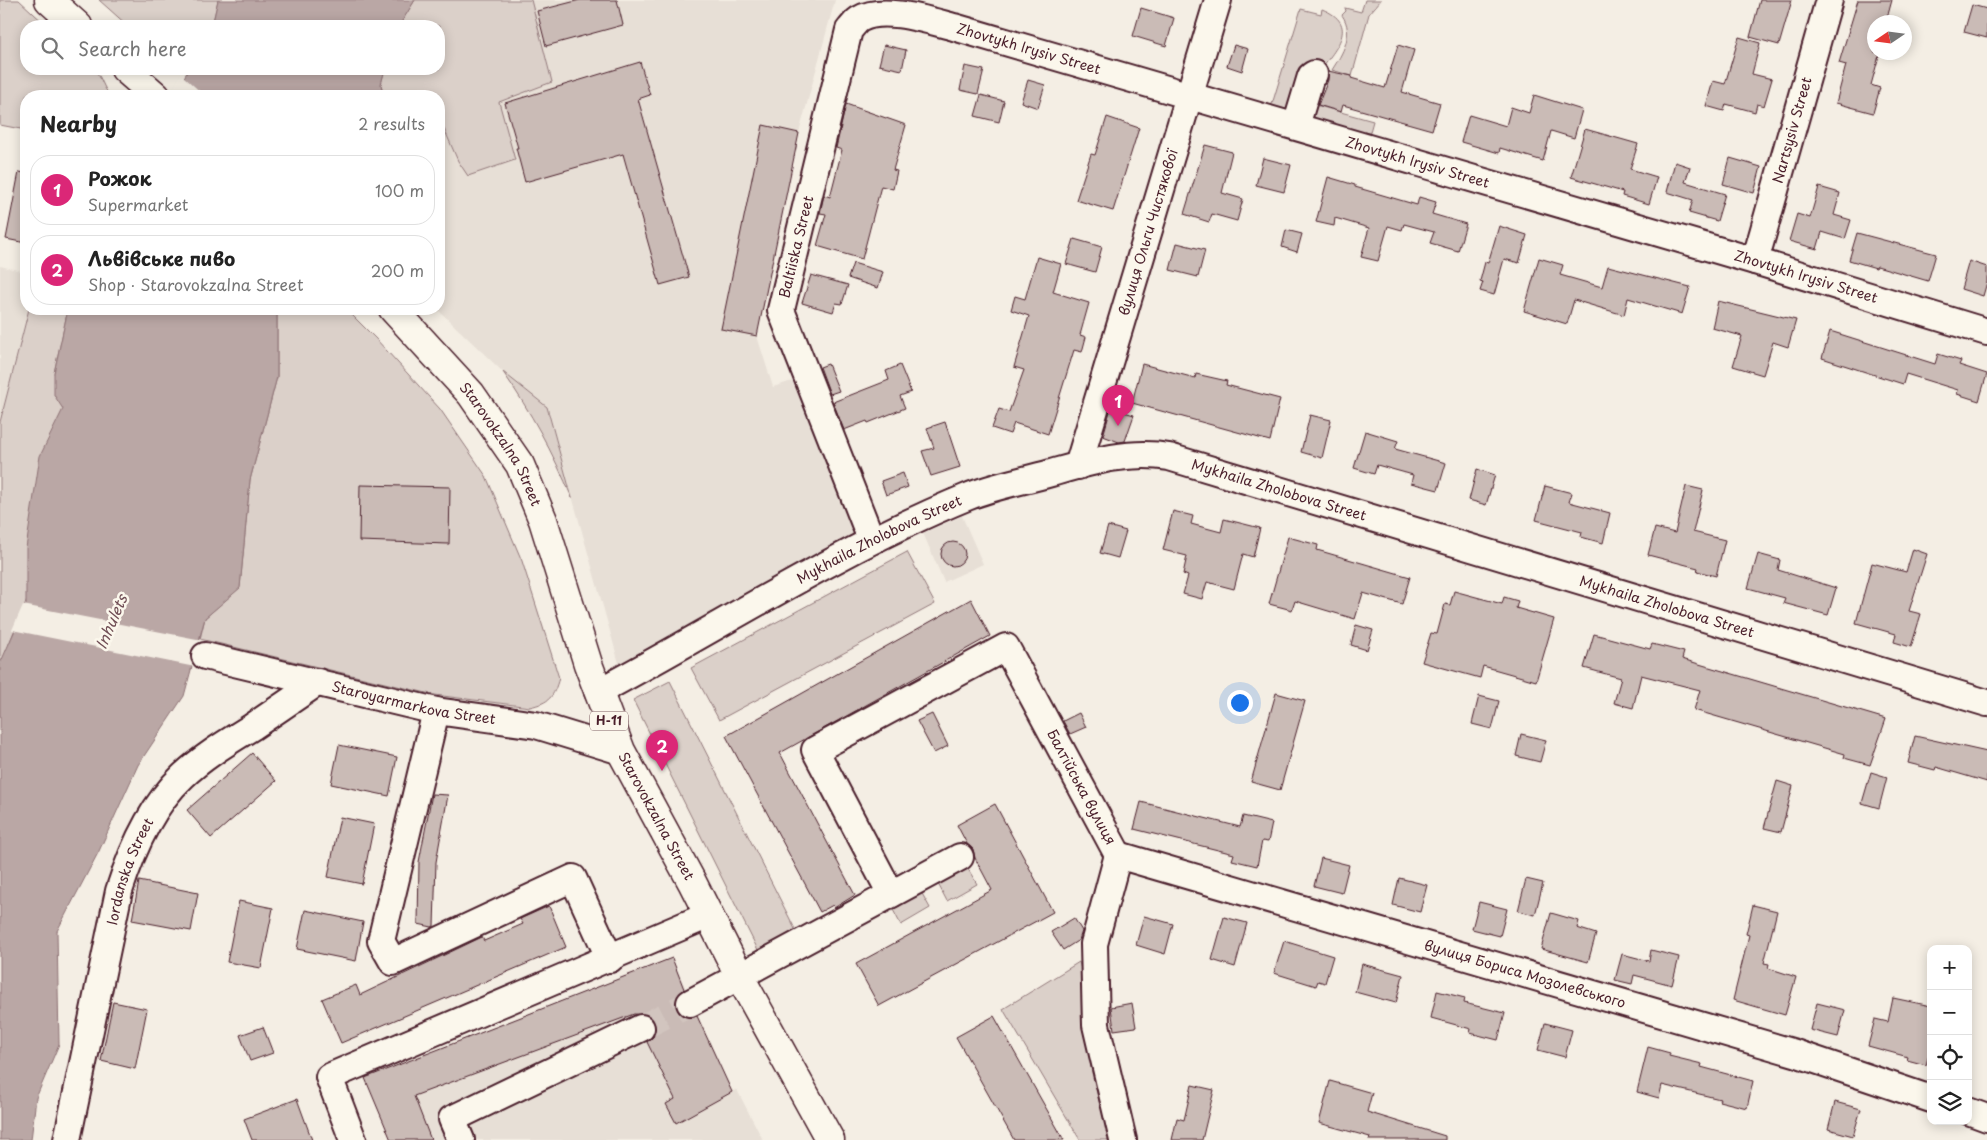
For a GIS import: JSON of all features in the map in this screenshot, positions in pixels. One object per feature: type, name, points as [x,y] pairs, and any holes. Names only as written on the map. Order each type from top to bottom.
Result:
[{"type":"main road","points":[[49,0],[71,20]]},
{"type":"main road","points":[[132,75],[149,90]]},
{"type":"main road","name":"Starovokzalna Street","points":[[399,315],[471,394],[520,465],[544,520],[598,692],[621,750],[740,977],[830,1140]]},
{"type":"street","name":"вулиця Ольги Чистякової","points":[[1078,466],[1218,0]]},
{"type":"street","name":"Nartsysiv Street","points":[[1756,261],[1829,0]]},
{"type":"street","name":"Zhovtykh Irysiv Street","points":[[849,30],[859,19],[874,14],[901,15],[954,27],[1188,97],[1296,126],[1756,261],[1987,332]]},
{"type":"street","name":"Baltiiska Street","points":[[849,30],[780,310],[872,539]]},
{"type":"street","points":[[1296,126],[1311,76],[1314,74]]},
{"type":"street","name":"Mykhaila Zholobova Street","points":[[598,692],[872,539],[968,496],[1078,466],[1135,454],[1170,457],[1987,703]]},
{"type":"street","name":"Балтійська вулиця","points":[[891,894],[815,750],[1006,647],[1118,855],[1094,944],[1096,1025],[1123,1140]]},
{"type":"street","name":"Staroyarmarkova Street","points":[[205,656],[436,711],[536,725],[621,750]]},
{"type":"street","name":"Iordanska Street","points":[[67,1140],[119,891],[128,861],[147,825],[162,800],[189,771],[208,755],[318,682]]},
{"type":"street","points":[[436,711],[381,941],[393,962],[573,878],[610,959]]},
{"type":"street","name":"вулиця Бориса Мозолевського","points":[[1118,855],[1785,1050],[1927,1098]]},
{"type":"street","points":[[690,1003],[960,856]]},
{"type":"street","points":[[353,1140],[329,1077],[709,916]]},
{"type":"street","points":[[461,1140],[452,1119],[641,1028]]},
{"type":"street","points":[[1972,1112],[1987,1118]]},
{"type":"shaded area","points":[[0,0],[19,0],[41,20],[20,20],[20,75],[99,75],[106,90],[20,90],[20,129],[0,125]]},
{"type":"shaded area","points":[[99,0],[218,0],[213,20],[121,20]]},
{"type":"shaded area","points":[[415,0],[531,0],[552,82],[499,102],[515,160],[468,176],[458,161],[445,131],[445,90],[382,90],[381,84],[383,75],[445,75],[445,20],[403,20]]},
{"type":"shaded area","points":[[531,0],[835,0],[799,133],[757,336],[773,387],[792,381],[861,533],[620,667],[547,407],[503,372],[443,315],[445,315],[445,131],[458,161],[499,102],[552,82]]},
{"type":"shaded area","points":[[1365,0],[1381,0],[1369,14],[1352,76],[1332,70],[1346,44],[1347,29],[1342,15],[1346,11],[1345,8],[1361,12]]},
{"type":"shaded area","points":[[1301,9],[1321,14],[1322,9],[1333,15],[1340,22],[1342,29],[1338,45],[1314,77],[1301,101],[1373,121],[1368,139],[1270,111]]},
{"type":"shaded area","points":[[0,266],[20,271],[20,315],[27,315],[0,422]]},
{"type":"shaded area","points":[[27,315],[67,315],[54,373],[88,446],[9,644],[0,718],[0,422]]},
{"type":"shaded area","points":[[277,315],[352,315],[440,409],[486,476],[522,561],[559,678],[550,698],[530,707],[435,695],[200,639],[205,618],[240,587],[250,480],[277,377]]},
{"type":"shaded area","points":[[503,372],[547,407],[572,498],[541,433]]},
{"type":"shaded area","points":[[962,516],[983,564],[944,582],[923,533]]},
{"type":"shaded area","points":[[907,552],[935,604],[719,720],[691,668]]},
{"type":"shaded area","points":[[670,681],[798,935],[760,954],[633,700]]},
{"type":"shaded area","points":[[965,864],[977,884],[947,901],[936,880]]},
{"type":"shaded area","points":[[919,888],[930,908],[901,925],[890,904]]},
{"type":"shaded area","points":[[672,958],[732,1091],[737,1090],[763,1140],[391,1140],[365,1078]]},
{"type":"shaded area","points":[[1079,962],[1083,980],[1085,1026],[1090,1062],[1099,1101],[1112,1140],[1080,1140],[1003,1009]]},
{"type":"water","points":[[218,0],[415,0],[403,20],[213,20]]},
{"type":"water","points":[[185,75],[383,75],[381,84],[382,90],[177,90]]},
{"type":"water","name":"Inhulets","points":[[67,315],[277,315],[277,377],[250,480],[240,588],[205,618],[184,696],[138,765],[99,851],[57,931],[59,1044],[36,1098],[31,1140],[0,1140],[0,664],[26,605],[26,548],[40,456],[63,409],[54,395],[54,373]]},
{"type":"pier","points":[[182,75],[198,90],[173,90]]},
{"type":"pier","points":[[23,605],[202,640],[195,667],[12,630]]},
{"type":"building","points":[[580,0],[617,0],[623,25],[546,46],[537,11]]},
{"type":"building","points":[[1760,0],[1792,0],[1779,45],[1750,37]]},
{"type":"building","points":[[1858,0],[1892,0],[1888,15],[1867,15],[1867,60],[1878,60],[1871,85],[1880,88],[1873,113],[1836,103],[1846,65],[1839,63]]},
{"type":"building","points":[[1972,5],[1987,9],[1987,38],[1964,32]]},
{"type":"building","points":[[1141,8],[1174,18],[1166,46],[1133,36]]},
{"type":"building","points":[[1739,37],[1760,43],[1752,74],[1772,79],[1764,106],[1757,104],[1755,112],[1726,104],[1724,111],[1706,106],[1713,81],[1725,84]]},
{"type":"building","points":[[884,45],[906,50],[902,70],[879,65]]},
{"type":"building","points":[[1234,45],[1248,49],[1242,71],[1227,66]]},
{"type":"building","points":[[1398,45],[1414,50],[1402,92],[1440,103],[1432,130],[1343,105],[1341,112],[1318,105],[1328,80],[1328,71],[1352,76],[1351,78],[1385,88]]},
{"type":"building","points":[[640,62],[650,95],[638,99],[689,277],[660,285],[623,154],[525,182],[516,148],[518,148],[505,103]]},
{"type":"building","points":[[965,66],[984,70],[978,94],[960,90]]},
{"type":"building","points":[[1028,80],[1045,85],[1038,108],[1021,102]]},
{"type":"building","points":[[981,95],[1004,101],[999,122],[975,116]]},
{"type":"building","points":[[1534,95],[1582,110],[1574,138],[1551,131],[1543,161],[1500,148],[1499,153],[1461,142],[1469,115],[1506,126],[1511,107],[1529,113]]},
{"type":"building","points":[[846,104],[906,125],[893,170],[897,171],[893,189],[881,186],[862,259],[817,246],[826,214],[820,213],[824,195],[830,197],[842,150],[836,148]]},
{"type":"building","points":[[1107,117],[1139,128],[1113,211],[1076,200],[1091,154],[1095,155]]},
{"type":"building","points":[[763,125],[799,133],[757,336],[721,329]]},
{"type":"building","points":[[1585,129],[1638,144],[1630,169],[1657,177],[1649,204],[1622,196],[1623,192],[1571,177]]},
{"type":"building","points":[[1205,145],[1232,152],[1222,193],[1243,199],[1237,221],[1212,214],[1209,222],[1184,214]]},
{"type":"building","points":[[1263,158],[1291,165],[1284,192],[1256,185]]},
{"type":"building","points":[[1730,158],[1761,167],[1754,193],[1723,184]]},
{"type":"building","points":[[1675,162],[1690,167],[1685,182],[1725,194],[1717,221],[1689,213],[1693,200],[1667,192]]},
{"type":"building","points":[[19,172],[20,172],[20,242],[6,239]]},
{"type":"building","points":[[1328,177],[1417,205],[1419,197],[1436,202],[1432,214],[1466,224],[1458,251],[1430,243],[1434,232],[1404,224],[1402,230],[1388,226],[1378,261],[1361,257],[1369,228],[1335,218],[1334,226],[1316,222]]},
{"type":"building","points":[[1819,187],[1840,193],[1834,215],[1851,220],[1845,239],[1822,232],[1817,249],[1789,241],[1797,214],[1810,218]]},
{"type":"building","points":[[1499,226],[1527,235],[1519,263],[1504,259],[1494,295],[1480,291],[1483,282],[1480,281],[1485,262],[1488,263]]},
{"type":"building","points":[[1286,230],[1302,234],[1297,252],[1282,247]]},
{"type":"building","points":[[1857,233],[1936,254],[1928,281],[1849,260]]},
{"type":"building","points":[[1074,239],[1102,247],[1095,272],[1066,264]]},
{"type":"building","points":[[1177,243],[1205,250],[1198,277],[1170,270]]},
{"type":"building","points":[[1037,257],[1061,264],[1053,292],[1089,303],[1080,335],[1086,337],[1082,352],[1074,350],[1048,434],[1014,423],[1010,434],[992,428],[999,409],[1009,412],[1024,370],[1014,367],[1029,316],[1011,310],[1015,296],[1025,299]]},
{"type":"building","points":[[1539,258],[1563,265],[1560,275],[1602,287],[1608,266],[1690,287],[1682,314],[1628,298],[1624,315],[1574,300],[1567,324],[1524,311]]},
{"type":"building","points":[[1969,261],[1987,267],[1987,282],[1983,296],[1961,289]]},
{"type":"building","points":[[853,263],[883,272],[878,288],[848,278]]},
{"type":"building","points":[[811,275],[848,285],[842,304],[836,303],[833,312],[802,303]]},
{"type":"building","points":[[1718,301],[1796,320],[1788,347],[1773,342],[1763,375],[1733,366],[1742,336],[1712,328]]},
{"type":"building","points":[[1830,331],[1935,364],[1938,354],[1961,361],[1959,365],[1987,374],[1979,401],[1957,394],[1958,390],[1906,374],[1903,384],[1822,358]]},
{"type":"building","points":[[828,364],[839,391],[830,394],[820,367]]},
{"type":"building","points":[[1142,364],[1195,378],[1196,374],[1227,381],[1226,385],[1280,399],[1270,441],[1132,403]]},
{"type":"building","points":[[900,365],[911,392],[900,396],[905,408],[868,423],[867,421],[844,430],[833,402],[889,380],[886,371]]},
{"type":"building","points":[[1111,408],[1134,415],[1125,441],[1119,442],[1103,436]]},
{"type":"building","points":[[1310,415],[1331,420],[1322,458],[1301,452]]},
{"type":"building","points":[[945,422],[960,467],[931,476],[922,451],[934,448],[927,428]]},
{"type":"building","points":[[1365,431],[1398,441],[1395,449],[1446,463],[1438,490],[1411,483],[1413,475],[1377,465],[1374,474],[1354,468]]},
{"type":"building","points":[[1477,469],[1495,475],[1486,505],[1469,500]]},
{"type":"building","points":[[903,473],[908,487],[886,495],[881,481]]},
{"type":"building","points":[[360,485],[450,487],[449,544],[359,541]]},
{"type":"building","points":[[1545,486],[1572,493],[1569,502],[1610,513],[1603,543],[1581,537],[1582,532],[1536,520]]},
{"type":"building","points":[[1686,486],[1703,490],[1693,532],[1725,540],[1716,576],[1697,571],[1698,568],[1648,555],[1655,528],[1675,533]]},
{"type":"building","points":[[1173,511],[1193,516],[1191,524],[1221,532],[1224,519],[1260,528],[1253,557],[1243,554],[1234,589],[1207,582],[1202,599],[1183,594],[1188,576],[1183,574],[1187,556],[1163,550]]},
{"type":"building","points":[[1108,526],[1126,531],[1118,558],[1100,553]]},
{"type":"building","points":[[1288,537],[1318,545],[1317,550],[1410,577],[1402,604],[1363,593],[1355,619],[1295,601],[1292,610],[1269,604]]},
{"type":"building","points":[[953,542],[962,545],[965,554],[962,563],[953,566],[944,563],[941,554],[944,545]]},
{"type":"building","points":[[1913,549],[1927,554],[1909,611],[1921,614],[1911,647],[1894,642],[1896,634],[1856,623],[1872,563],[1906,572]]},
{"type":"building","points":[[1758,554],[1780,560],[1778,570],[1836,588],[1828,615],[1783,603],[1785,598],[1748,588]]},
{"type":"building","points":[[1454,591],[1502,604],[1504,597],[1518,601],[1516,608],[1554,619],[1536,681],[1483,666],[1480,678],[1422,662],[1431,633],[1437,634],[1445,604],[1450,605]]},
{"type":"building","points":[[971,599],[990,636],[780,753],[855,895],[834,908],[833,905],[820,912],[726,736]]},
{"type":"building","points":[[1356,625],[1373,630],[1367,650],[1351,645]]},
{"type":"building","points":[[1594,634],[1650,649],[1652,644],[1684,652],[1682,659],[1886,719],[1870,765],[1844,758],[1845,754],[1694,710],[1700,690],[1641,675],[1633,708],[1614,703],[1621,678],[1584,668]]},
{"type":"building","points":[[1276,693],[1305,701],[1280,790],[1251,782]]},
{"type":"building","points":[[1479,696],[1499,701],[1492,729],[1472,724]]},
{"type":"building","points":[[1079,713],[1086,727],[1070,734],[1063,721]]},
{"type":"building","points":[[932,714],[948,746],[934,753],[917,721]]},
{"type":"building","points":[[1521,734],[1546,740],[1540,762],[1516,756]]},
{"type":"building","points":[[1915,736],[1987,752],[1987,782],[1936,767],[1935,770],[1908,763]]},
{"type":"building","points":[[339,745],[397,757],[389,796],[331,784]]},
{"type":"building","points":[[252,753],[276,781],[211,838],[187,810]]},
{"type":"building","points":[[1871,772],[1887,777],[1879,808],[1862,803]]},
{"type":"building","points":[[1777,781],[1793,786],[1781,832],[1764,828]]},
{"type":"building","points":[[432,794],[448,795],[436,862],[434,926],[432,927],[418,924],[419,862]]},
{"type":"building","points":[[1141,802],[1240,827],[1243,816],[1272,823],[1268,842],[1262,841],[1257,866],[1232,860],[1234,854],[1134,829]]},
{"type":"building","points":[[995,804],[1053,912],[879,1006],[856,964],[992,890],[975,858],[973,849],[967,844],[957,825]]},
{"type":"building","points":[[340,817],[374,824],[362,884],[328,877]]},
{"type":"building","points":[[1321,858],[1349,865],[1342,893],[1314,886]]},
{"type":"building","points":[[1399,878],[1427,885],[1420,912],[1393,905]]},
{"type":"building","points":[[1526,879],[1543,883],[1535,915],[1518,911]]},
{"type":"building","points":[[139,881],[198,893],[191,931],[132,920]]},
{"type":"building","points":[[239,901],[273,908],[261,968],[227,962]]},
{"type":"building","points":[[1479,902],[1507,909],[1500,936],[1472,929]]},
{"type":"building","points":[[1753,905],[1777,911],[1764,963],[1769,964],[1768,968],[1796,977],[1785,1015],[1733,1000],[1749,935],[1746,934]]},
{"type":"building","points":[[549,906],[566,947],[341,1043],[322,999],[356,985],[360,995],[482,937],[484,941],[523,924],[520,919]]},
{"type":"building","points":[[305,910],[363,922],[356,961],[297,949]]},
{"type":"building","points":[[1551,913],[1579,921],[1577,928],[1596,934],[1588,962],[1541,949]]},
{"type":"building","points":[[1144,916],[1173,924],[1165,954],[1136,945]]},
{"type":"building","points":[[1224,917],[1247,923],[1235,967],[1212,960]]},
{"type":"building","points":[[1074,918],[1082,931],[1079,940],[1063,950],[1051,932]]},
{"type":"building","points":[[1284,941],[1333,956],[1325,983],[1318,981],[1316,986],[1274,973]]},
{"type":"building","points":[[1651,950],[1679,957],[1672,985],[1634,975],[1632,984],[1615,980],[1622,954],[1649,961]]},
{"type":"building","points":[[672,958],[684,989],[677,996],[675,1003],[677,1010],[683,1016],[690,1018],[697,1016],[732,1092],[676,1123],[666,1104],[675,1099],[647,1042],[654,1036],[656,1030],[655,1022],[649,1015],[634,1014],[414,1096],[431,1140],[391,1140],[365,1078]]},
{"type":"building","points":[[1362,964],[1403,975],[1396,1003],[1355,992]]},
{"type":"building","points":[[1437,991],[1465,998],[1464,1003],[1505,1013],[1498,1040],[1470,1033],[1471,1029],[1431,1018]]},
{"type":"building","points":[[1893,998],[1927,1005],[1926,1065],[1907,1060],[1908,1057],[1868,1046],[1875,1019],[1888,1022]]},
{"type":"building","points":[[113,1002],[147,1009],[135,1069],[101,1061]]},
{"type":"building","points":[[1132,1003],[1136,1027],[1114,1030],[1111,1007]]},
{"type":"building","points":[[1817,1003],[1845,1010],[1838,1037],[1810,1030]]},
{"type":"building","points":[[994,1016],[1064,1140],[1014,1140],[956,1037]]},
{"type":"building","points":[[1545,1023],[1572,1030],[1565,1057],[1538,1050]]},
{"type":"building","points":[[263,1027],[273,1053],[250,1061],[240,1035]]},
{"type":"building","points":[[1648,1047],[1670,1053],[1669,1056],[1702,1064],[1701,1067],[1753,1081],[1747,1108],[1719,1101],[1720,1099],[1662,1085],[1659,1098],[1637,1092]]},
{"type":"building","points":[[1330,1081],[1372,1093],[1367,1112],[1445,1136],[1445,1140],[1369,1140],[1370,1137],[1319,1123]]},
{"type":"building","points":[[1192,1085],[1214,1090],[1202,1140],[1172,1140],[1177,1118],[1184,1120]]},
{"type":"building","points":[[297,1099],[312,1140],[252,1140],[244,1119]]},
{"type":"building","points":[[1835,1102],[1861,1109],[1853,1136],[1828,1129]]},
{"type":"tunnel","points":[[641,1028],[690,1003]]},
{"type":"place","name":"Рожок","points":[[1118,426]]},
{"type":"place","name":"Львівське пиво","points":[[662,771]]}]
